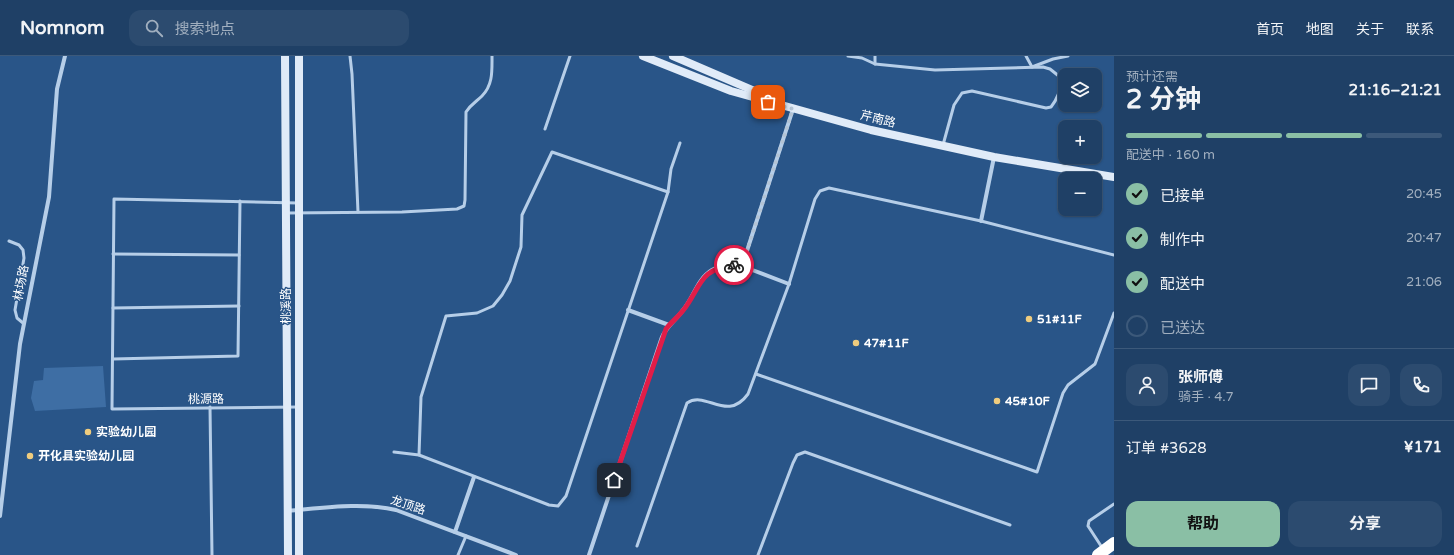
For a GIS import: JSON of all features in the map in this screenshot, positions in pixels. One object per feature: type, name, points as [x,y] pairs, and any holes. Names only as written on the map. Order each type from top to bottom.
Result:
[{"type":"highway","points":[[1101,553],[1114,543]]},
{"type":"street","name":"林场路","points":[[0,516],[23,323],[49,197],[57,89],[65,56]]},
{"type":"street","name":"桃溪路","points":[[285,56],[288,555]]},
{"type":"street","name":"桃溪路","points":[[299,56],[298,213],[300,555]]},
{"type":"street","name":"芹南路","points":[[643,56],[731,91],[793,109],[994,157],[1114,177]]},
{"type":"street","points":[[673,56],[736,82],[793,109],[747,253],[742,264]]},
{"type":"street","points":[[981,222],[994,157]]},
{"type":"street","points":[[589,555],[662,337],[669,325],[683,310],[700,280],[709,272],[717,268],[742,264],[747,268],[788,284]]},
{"type":"street","points":[[628,310],[669,325]]},
{"type":"street","points":[[455,532],[474,477]]},
{"type":"street","name":"龙顶路","points":[[288,511],[361,506],[383,507],[396,510],[516,555]]},
{"type":"lane","points":[[350,56],[358,212]]},
{"type":"lane","points":[[286,213],[442,210],[458,209],[464,206],[466,112],[473,102],[488,90],[491,82],[492,56]]},
{"type":"lane","points":[[545,129],[570,56]]},
{"type":"lane","points":[[848,56],[862,58],[875,64],[934,70],[1032,67],[1050,68],[1060,77],[1062,85],[1056,101],[1051,107],[1046,108],[972,91],[962,93],[954,105],[943,146]]},
{"type":"lane","points":[[875,56],[875,64]]},
{"type":"lane","points":[[1026,56],[1032,67]]},
{"type":"lane","points":[[1032,67],[1053,59],[1068,56]]},
{"type":"lane","points":[[394,452],[419,455],[549,506],[558,506],[566,496],[668,192],[671,169],[680,143]]},
{"type":"lane","points":[[419,455],[421,397],[446,316],[477,313],[493,306],[502,295],[510,281],[521,247],[522,215],[552,152],[668,192]]},
{"type":"lane","points":[[637,546],[687,403],[697,400],[727,407],[736,406],[743,401],[748,394],[820,191],[829,188],[981,222],[1114,255]]},
{"type":"lane","points":[[240,201],[238,356],[113,359],[114,199],[240,201],[298,203]]},
{"type":"lane","points":[[9,241],[19,245],[24,254],[15,310],[17,318],[23,323]]},
{"type":"lane","points":[[113,254],[239,255]]},
{"type":"lane","points":[[113,308],[239,306]]},
{"type":"lane","points":[[756,374],[1037,472],[1062,393],[1068,385],[1095,364],[1114,312]]},
{"type":"lane","name":"桃源路","points":[[113,359],[112,409],[299,407]]},
{"type":"lane","points":[[210,408],[212,555]]},
{"type":"lane","points":[[758,555],[793,463],[797,456],[805,452],[1010,525]]},
{"type":"lane","points":[[1101,553],[1088,526],[1089,521],[1114,504]]},
{"type":"lane","points":[[458,555],[466,536]]},
{"type":"shaded area","points":[[103,366],[106,407],[35,411],[31,398],[34,381],[43,380],[44,368]]},
{"type":"way so far","points":[[734,265],[742,264],[744,260],[793,109],[768,102]]},
{"type":"place","name":"51#11F","points":[[1029,319]]},
{"type":"place","name":"47#11F","points":[[856,343]]},
{"type":"place","name":"45#10F","points":[[997,401]]},
{"type":"place","name":"实验幼儿园","points":[[88,432]]},
{"type":"place","name":"开化县实验幼儿园","points":[[30,456]]},
{"type":"route","points":[[614,480],[666,329],[687,305],[700,280],[713,269],[734,265]]}]
